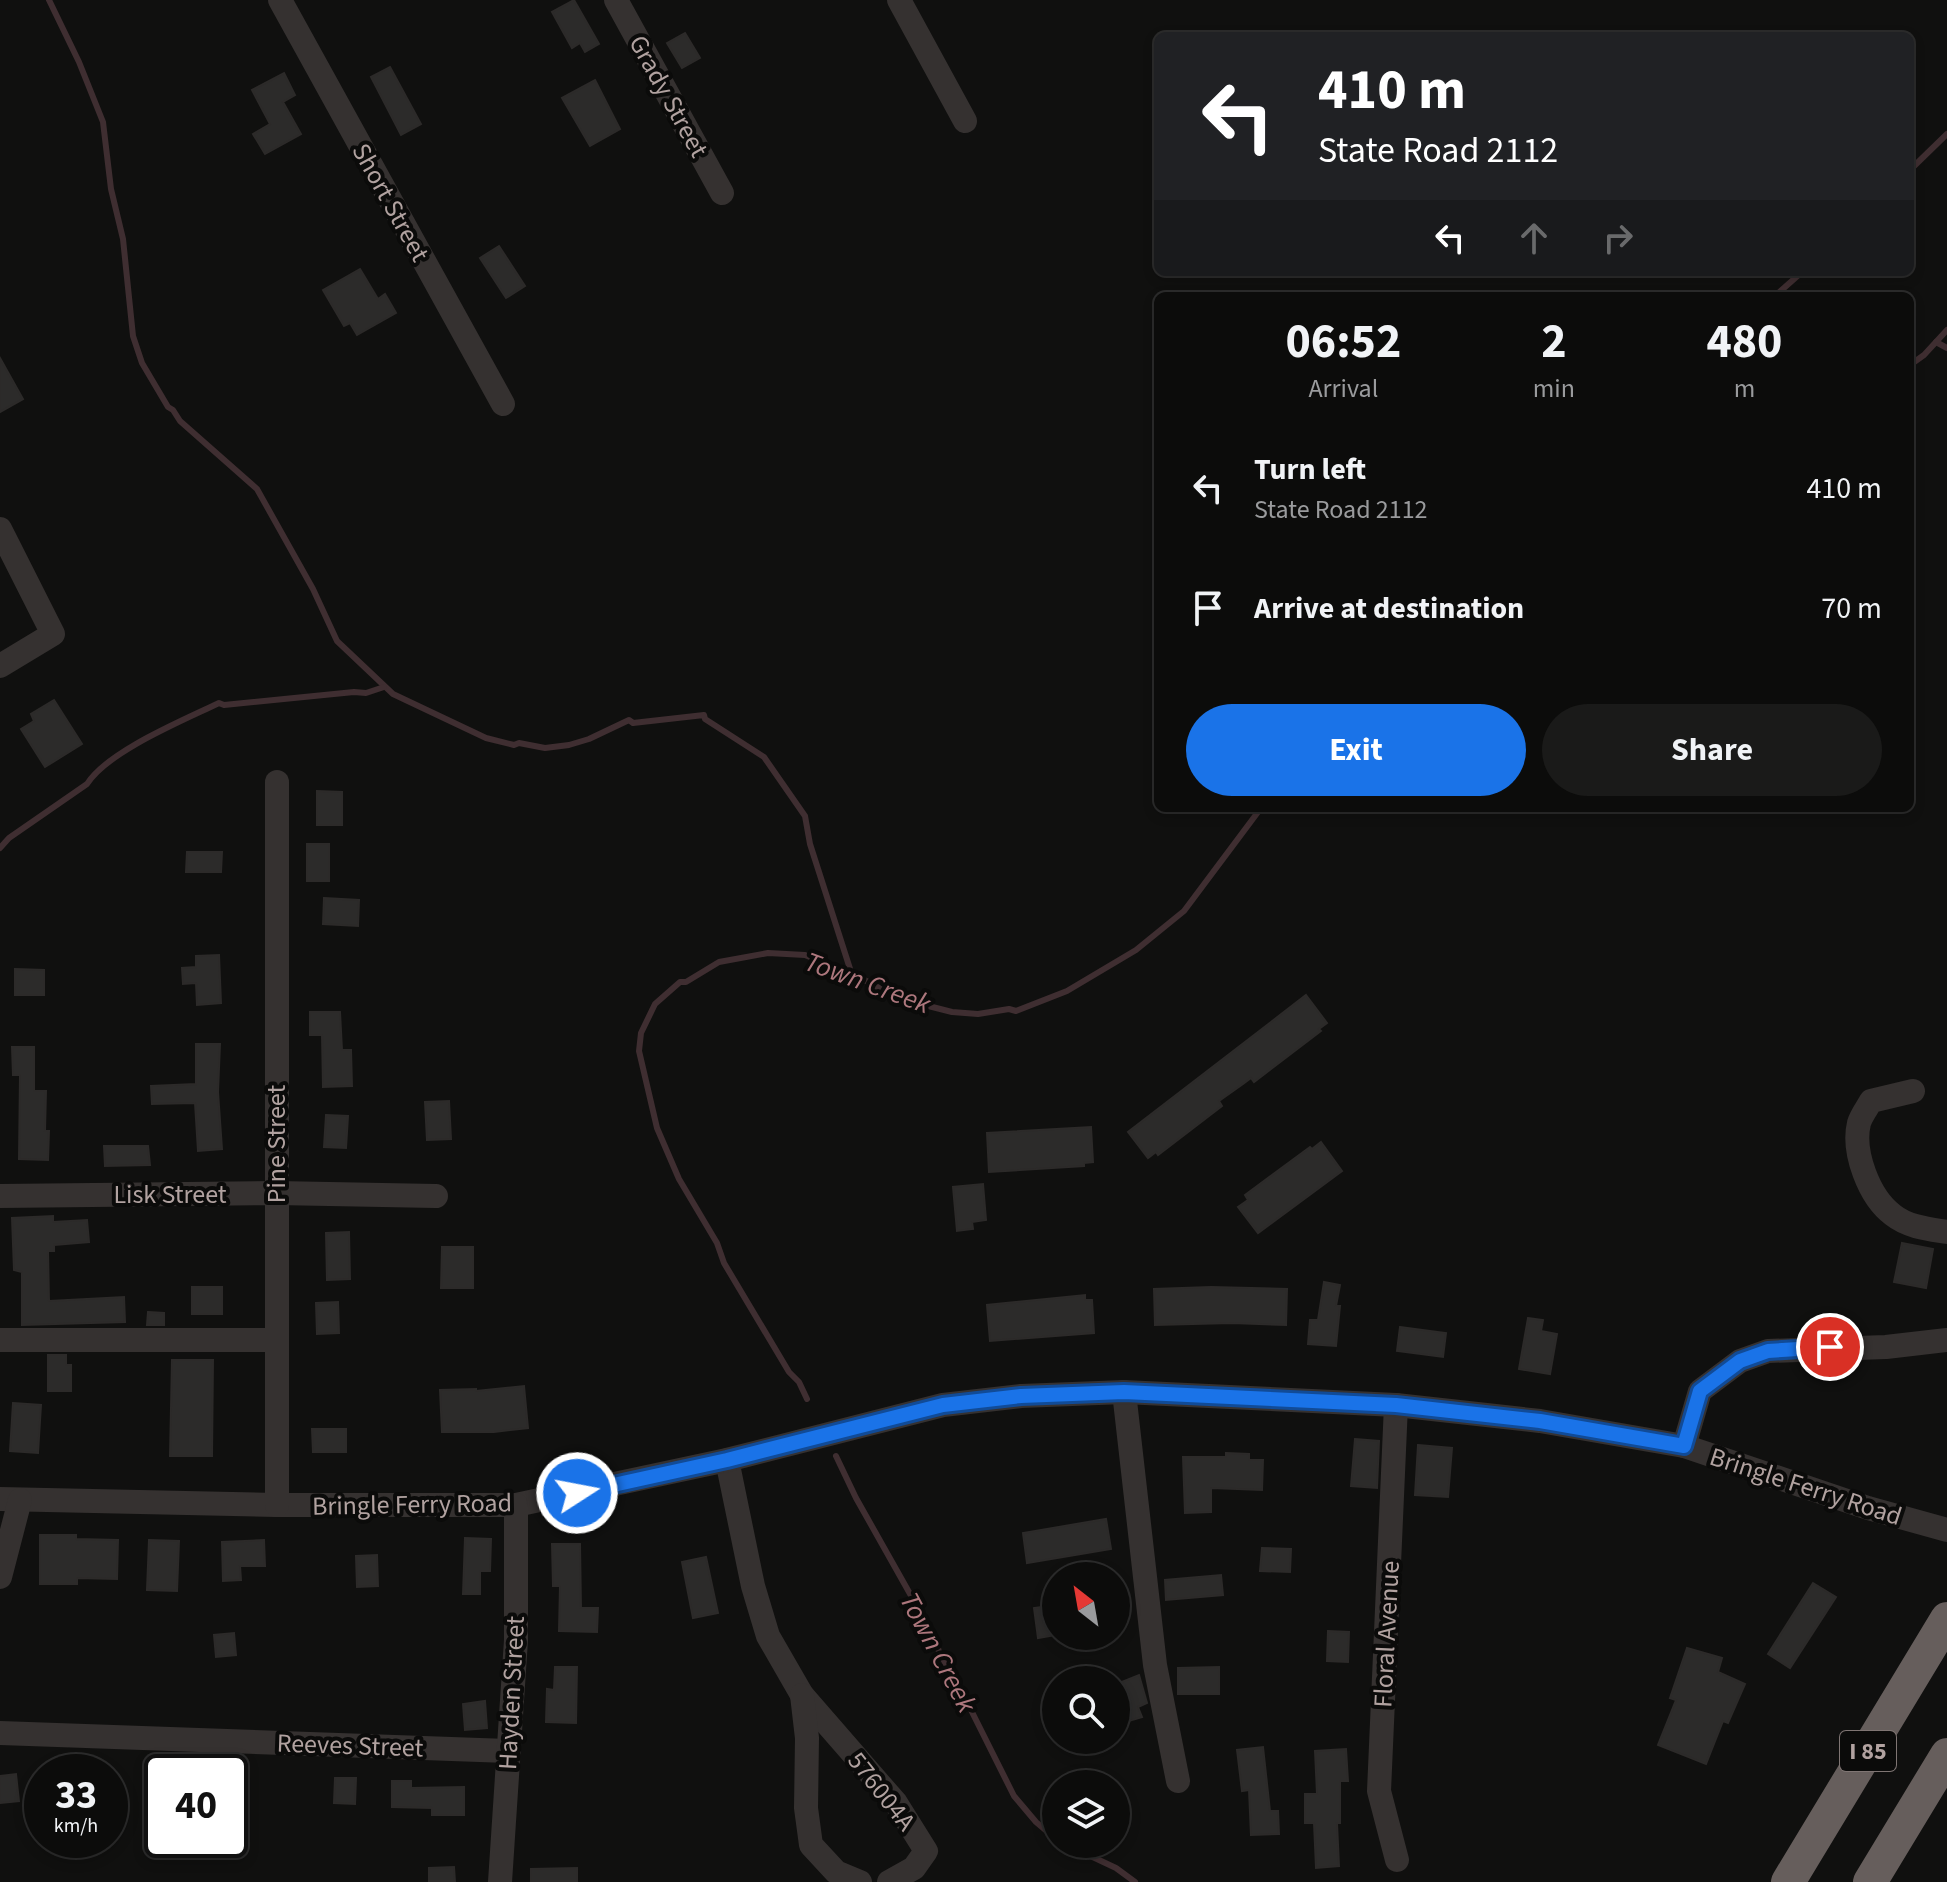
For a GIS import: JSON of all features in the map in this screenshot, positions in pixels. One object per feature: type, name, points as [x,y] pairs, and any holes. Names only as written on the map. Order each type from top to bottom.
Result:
[{"type":"highway","name":"I 85","points":[[1788,1882],[1947,1619]]},
{"type":"highway","name":"I 85","points":[[1870,1882],[1947,1755]]},
{"type":"street","name":"Short Street","points":[[280,0],[503,404]]},
{"type":"street","name":"Grady Street","points":[[616,0],[722,193]]},
{"type":"street","points":[[899,0],[965,121]]},
{"type":"street","points":[[0,529],[53,634],[0,666]]},
{"type":"street","name":"Pine Street","points":[[277,782],[277,1505]]},
{"type":"street","points":[[1913,1091],[1871,1101],[1859,1122],[1858,1149],[1873,1193],[1893,1215],[1916,1227],[1947,1232]]},
{"type":"street","name":"Lisk Street","points":[[0,1196],[276,1193],[436,1196]]},
{"type":"street","points":[[0,1340],[276,1340]]},
{"type":"street","points":[[1684,1446],[1700,1391],[1740,1361],[1768,1351],[1886,1347],[1947,1340]]},
{"type":"street","points":[[1124,1392],[1155,1665],[1178,1781]]},
{"type":"street","name":"Bringle Ferry Road","points":[[10,1500],[516,1505],[727,1460],[943,1405],[1021,1396],[1124,1392],[1396,1405],[1540,1421],[1684,1446],[1868,1508],[1943,1528]]},
{"type":"street","name":"Floral Avenue","points":[[1396,1405],[1379,1791],[1397,1860]]},
{"type":"street","name":"576004A","points":[[727,1460],[753,1586],[768,1636],[802,1695],[896,1803],[926,1851],[914,1868],[889,1882]]},
{"type":"street","points":[[0,1577],[10,1500]]},
{"type":"street","name":"Hayden Street","points":[[500,1882],[516,1640],[516,1505]]},
{"type":"street","name":"576004A","points":[[802,1695],[807,1738],[806,1808],[811,1845],[836,1872],[860,1882]]},
{"type":"street","name":"Reeves Street","points":[[0,1733],[508,1751]]},
{"type":"building","points":[[574,0],[599,44],[585,52],[580,43],[572,48],[552,12]]},
{"type":"building","points":[[685,33],[700,58],[682,68],[667,43]]},
{"type":"building","points":[[390,67],[421,124],[401,135],[371,77]]},
{"type":"building","points":[[284,73],[295,95],[283,102],[301,134],[265,154],[253,134],[270,124],[252,90]]},
{"type":"building","points":[[595,80],[620,129],[590,146],[562,98]]},
{"type":"building","points":[[499,246],[525,286],[506,298],[480,258]]},
{"type":"building","points":[[360,269],[378,299],[385,294],[396,313],[357,335],[350,323],[344,326],[323,290]]},
{"type":"building","points":[[0,358],[23,399],[0,412]]},
{"type":"building","points":[[54,700],[82,744],[45,767],[21,729],[34,721],[31,714]]},
{"type":"building","points":[[317,791],[342,792],[342,825],[317,825]]},
{"type":"building","points":[[307,844],[329,844],[329,881],[307,881]]},
{"type":"building","points":[[187,852],[222,852],[221,872],[186,872]]},
{"type":"building","points":[[324,898],[359,900],[358,926],[323,924]]},
{"type":"building","points":[[219,955],[221,1003],[197,1005],[196,983],[183,984],[182,968],[196,967],[196,956]]},
{"type":"building","points":[[15,969],[44,970],[44,995],[15,995]]},
{"type":"building","points":[[1306,995],[1327,1023],[1319,1029],[1321,1031],[1254,1082],[1251,1078],[1219,1101],[1222,1106],[1158,1155],[1156,1152],[1148,1158],[1128,1132]]},
{"type":"building","points":[[310,1012],[340,1012],[342,1050],[351,1050],[352,1086],[323,1087],[322,1035],[310,1035]]},
{"type":"building","points":[[196,1044],[220,1044],[218,1092],[222,1149],[198,1151],[195,1103],[152,1104],[151,1086],[196,1084]]},
{"type":"building","points":[[12,1047],[34,1047],[34,1091],[46,1091],[48,1160],[19,1159],[20,1075],[13,1075]]},
{"type":"building","points":[[449,1101],[451,1139],[427,1140],[425,1102]]},
{"type":"building","points":[[326,1115],[348,1116],[346,1148],[324,1147]]},
{"type":"building","points":[[1091,1127],[1093,1162],[1084,1163],[1084,1166],[989,1172],[987,1133]]},
{"type":"building","points":[[1321,1142],[1342,1171],[1258,1233],[1238,1207],[1248,1200],[1245,1195]]},
{"type":"building","points":[[104,1146],[148,1146],[150,1165],[105,1166]]},
{"type":"building","points":[[983,1184],[986,1220],[972,1222],[973,1229],[957,1231],[953,1187]]},
{"type":"building","points":[[53,1216],[53,1222],[87,1220],[89,1242],[54,1245],[54,1251],[48,1251],[49,1301],[124,1297],[125,1322],[22,1325],[22,1272],[14,1270],[12,1218]]},
{"type":"building","points":[[349,1232],[350,1279],[327,1280],[326,1233]]},
{"type":"building","points":[[1902,1243],[1933,1249],[1926,1288],[1894,1282]]},
{"type":"building","points":[[442,1247],[473,1247],[473,1288],[441,1288]]},
{"type":"building","points":[[1324,1282],[1340,1285],[1336,1306],[1340,1306],[1336,1346],[1308,1344],[1310,1320],[1318,1320]]},
{"type":"building","points":[[192,1287],[222,1287],[222,1314],[192,1314]]},
{"type":"building","points":[[1154,1289],[1287,1289],[1286,1325],[1155,1325]]},
{"type":"building","points":[[1085,1295],[1085,1300],[1092,1300],[1094,1333],[990,1341],[987,1305]]},
{"type":"building","points":[[338,1302],[339,1333],[317,1334],[316,1303]]},
{"type":"building","points":[[148,1312],[164,1313],[164,1325],[147,1325]]},
{"type":"building","points":[[1528,1318],[1543,1320],[1541,1331],[1557,1334],[1550,1374],[1519,1369]]},
{"type":"building","points":[[1400,1327],[1446,1333],[1443,1357],[1397,1351]]},
{"type":"building","points":[[48,1355],[66,1355],[66,1365],[71,1365],[71,1391],[48,1391]]},
{"type":"building","points":[[172,1360],[213,1360],[212,1456],[170,1456]]},
{"type":"building","points":[[524,1386],[528,1428],[494,1432],[442,1432],[440,1390],[476,1391]]},
{"type":"building","points":[[13,1403],[41,1405],[38,1453],[10,1451]]},
{"type":"building","points":[[312,1429],[346,1429],[346,1452],[313,1452]]},
{"type":"building","points":[[1355,1439],[1379,1441],[1377,1488],[1351,1486]]},
{"type":"building","points":[[1418,1445],[1452,1448],[1448,1497],[1415,1495]]},
{"type":"building","points":[[1226,1453],[1249,1454],[1249,1460],[1263,1460],[1262,1490],[1211,1488],[1211,1512],[1185,1513],[1183,1457],[1226,1457]]},
{"type":"building","points":[[1106,1519],[1111,1549],[1027,1563],[1023,1533]]},
{"type":"building","points":[[40,1535],[118,1540],[117,1579],[77,1578],[77,1584],[40,1584]]},
{"type":"building","points":[[465,1538],[491,1539],[490,1571],[480,1571],[480,1594],[463,1594]]},
{"type":"building","points":[[149,1540],[179,1541],[177,1591],[147,1590]]},
{"type":"building","points":[[264,1540],[265,1566],[240,1566],[241,1580],[223,1581],[222,1542]]},
{"type":"building","points":[[552,1544],[580,1544],[581,1608],[598,1608],[597,1632],[559,1631],[560,1586],[553,1586]]},
{"type":"building","points":[[1262,1548],[1291,1549],[1290,1572],[1260,1571]]},
{"type":"building","points":[[377,1555],[378,1586],[357,1587],[356,1556]]},
{"type":"building","points":[[706,1557],[718,1613],[693,1618],[682,1562]]},
{"type":"building","points":[[1221,1575],[1223,1595],[1166,1600],[1165,1580]]},
{"type":"building","points":[[1813,1583],[1836,1597],[1790,1668],[1768,1654]]},
{"type":"building","points":[[1042,1607],[1042,1637],[1038,1638],[1034,1608]]},
{"type":"building","points":[[1328,1631],[1349,1632],[1348,1662],[1327,1661]]},
{"type":"building","points":[[234,1633],[236,1655],[216,1657],[214,1635]]},
{"type":"building","points":[[1687,1648],[1722,1658],[1718,1672],[1745,1684],[1728,1723],[1723,1721],[1706,1764],[1658,1745],[1676,1700],[1670,1698]]},
{"type":"building","points":[[555,1667],[577,1667],[576,1723],[546,1722],[547,1689],[554,1690]]},
{"type":"building","points":[[1219,1667],[1219,1694],[1178,1694],[1178,1668]]},
{"type":"building","points":[[1139,1675],[1147,1703],[1138,1707],[1142,1717],[1130,1721],[1130,1679]]},
{"type":"building","points":[[485,1701],[487,1728],[465,1730],[463,1704]]},
{"type":"building","points":[[1263,1747],[1270,1811],[1278,1811],[1279,1834],[1251,1835],[1249,1790],[1242,1791],[1237,1750]]},
{"type":"building","points":[[1346,1749],[1348,1781],[1340,1781],[1340,1823],[1337,1823],[1339,1866],[1316,1868],[1314,1823],[1305,1823],[1305,1794],[1317,1794],[1315,1751]]},
{"type":"building","points":[[16,1774],[19,1801],[0,1803],[0,1776]]},
{"type":"building","points":[[335,1778],[356,1778],[355,1804],[334,1803]]},
{"type":"building","points":[[392,1781],[411,1781],[411,1788],[464,1787],[464,1815],[432,1815],[432,1808],[392,1807]]},
{"type":"building","points":[[454,1867],[455,1882],[429,1882],[429,1868]]},
{"type":"building","points":[[577,1868],[577,1882],[531,1882],[531,1869]]},
{"type":"waterway","points":[[49,0],[103,122],[111,189],[123,239],[133,336],[142,363],[180,421],[257,489],[313,589],[337,641],[393,694],[486,738],[514,745],[519,743],[545,748],[569,745],[629,720],[633,723],[704,715],[705,719],[764,757],[805,816],[810,844],[852,975]]},
{"type":"waterway","name":"Town Creek","points":[[1914,166],[1947,134]]},
{"type":"waterway","name":"Town Creek","points":[[1780,292],[1798,276]]},
{"type":"waterway","points":[[1914,362],[1947,330]]},
{"type":"waterway","points":[[1936,342],[1947,348]]},
{"type":"waterway","points":[[0,848],[9,838],[87,784],[97,772],[129,748],[219,703],[366,693],[384,687]]},
{"type":"waterway","name":"Town Creek","points":[[807,1399],[724,1263],[717,1243],[679,1179],[657,1128],[639,1051],[641,1033],[655,1004],[680,982],[686,982],[719,962],[768,953],[805,955],[859,977],[897,998],[952,1012],[978,1014],[1009,1009],[1016,1011],[1067,991],[1136,950],[1184,911],[1258,812]]},
{"type":"waterway","name":"Town Creek","points":[[836,1456],[856,1498],[936,1640],[939,1652],[1014,1796],[1042,1827]]},
{"type":"waterway","name":"Town Creek","points":[[1095,1858],[1135,1882]]},
{"type":"route","points":[[577,1493],[727,1460],[943,1405],[1021,1396],[1124,1392],[1396,1405],[1540,1421],[1684,1446],[1700,1391],[1740,1361],[1768,1351],[1830,1347]]}]
